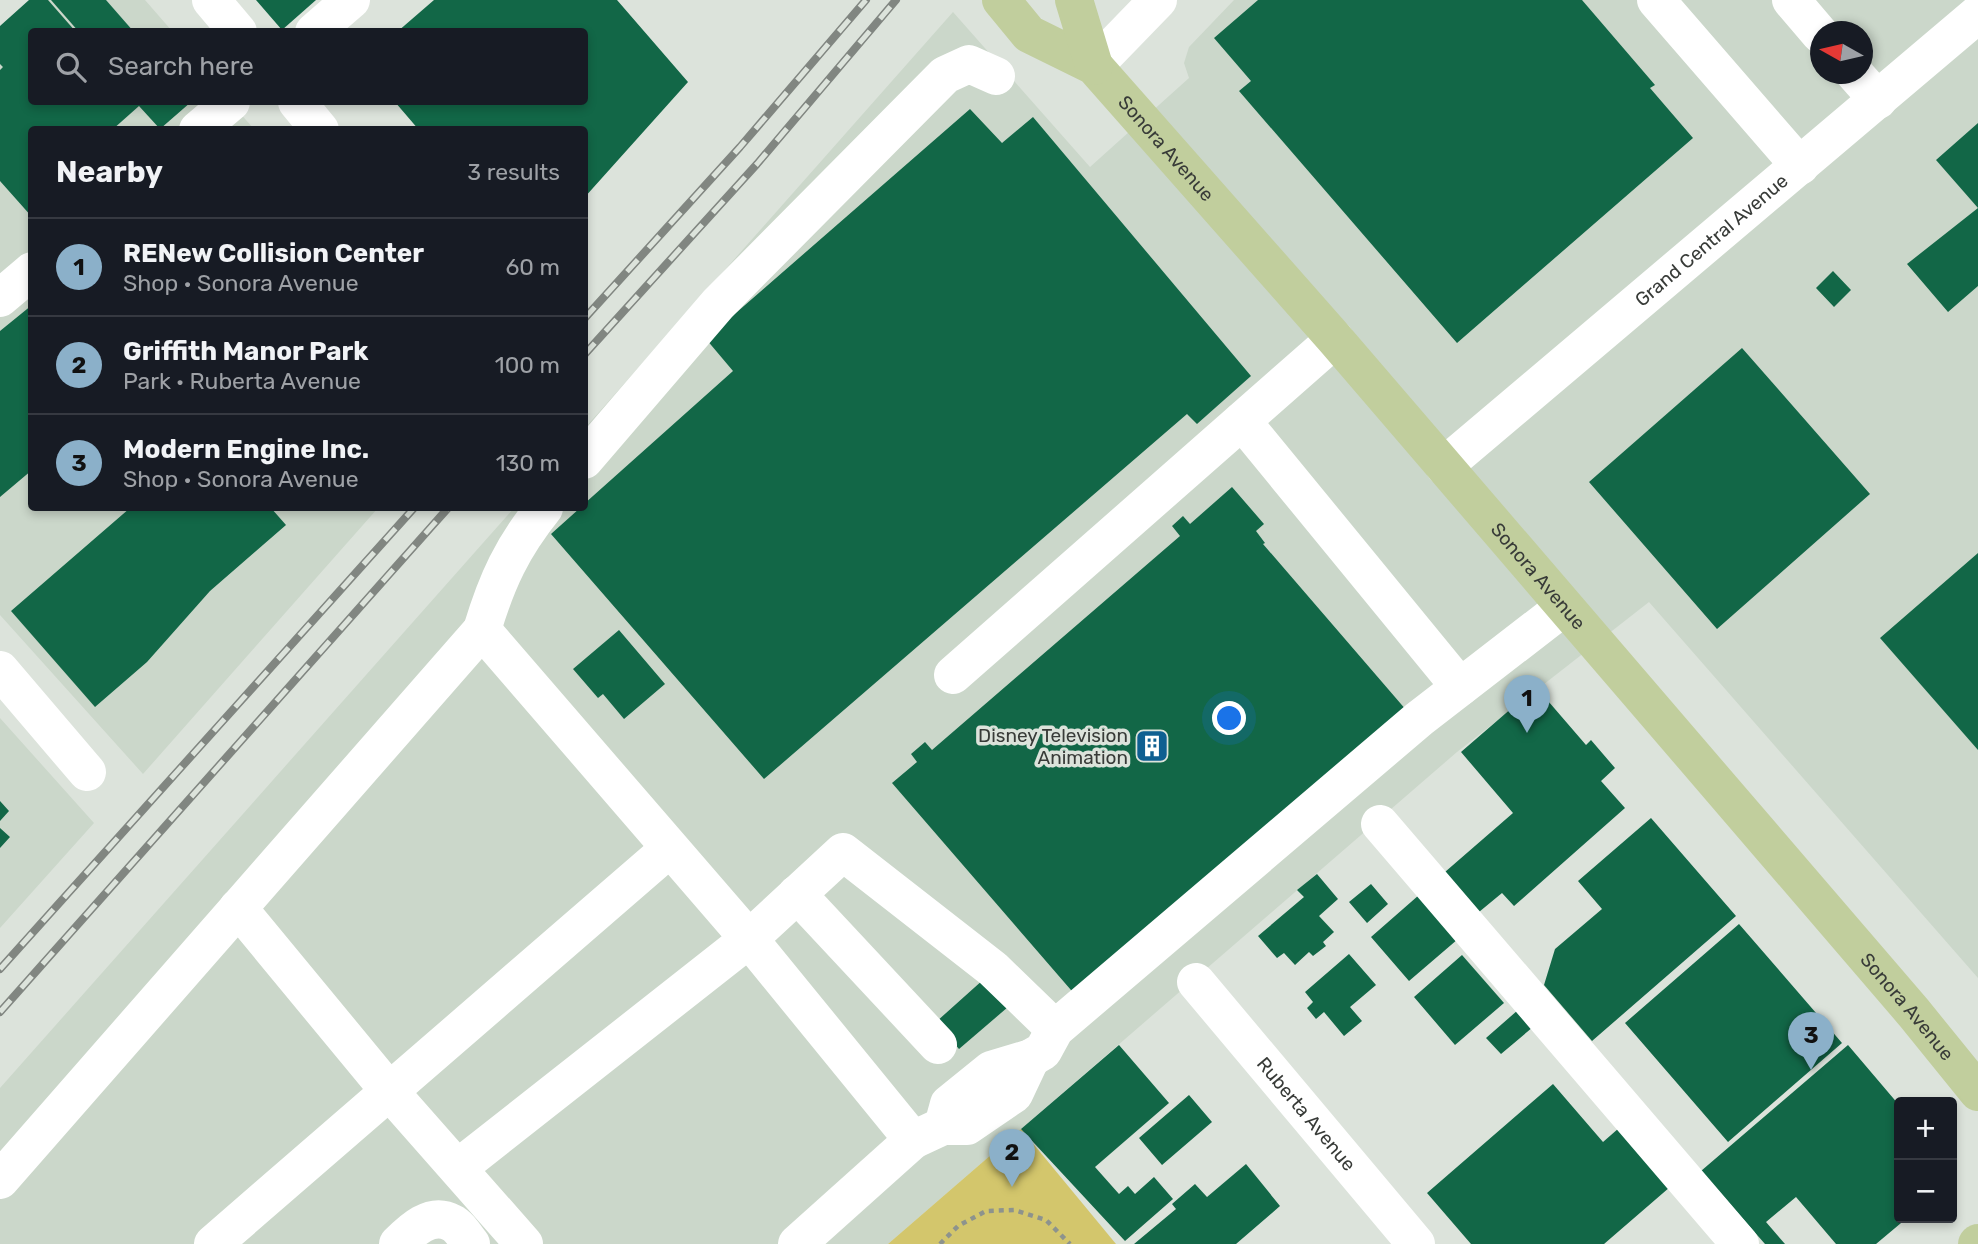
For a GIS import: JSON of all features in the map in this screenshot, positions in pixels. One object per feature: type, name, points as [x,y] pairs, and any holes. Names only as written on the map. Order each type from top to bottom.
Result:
[{"type":"main road","name":"Sonora Avenue","points":[[1000,0],[1029,34],[1094,66],[1335,339],[1905,1003],[1978,1092]]},
{"type":"main road","name":"Sonora Avenue","points":[[1074,0],[1094,66]]},
{"type":"street","points":[[212,0],[235,28]]},
{"type":"street","points":[[318,28],[351,0]]},
{"type":"street","points":[[1094,66],[1158,0]]},
{"type":"street","points":[[1656,0],[1800,166]]},
{"type":"street","points":[[1791,0],[1810,22]]},
{"type":"street","name":"Grand Central Avenue","points":[[1444,466],[1800,166],[1866,87],[1978,14]]},
{"type":"street","points":[[588,455],[719,304],[945,75],[968,64],[996,76]]},
{"type":"street","points":[[203,126],[227,105]]},
{"type":"street","points":[[299,105],[317,126]]},
{"type":"street","points":[[0,298],[28,274]]},
{"type":"street","points":[[953,675],[1335,339]]},
{"type":"street","points":[[1242,421],[1460,687]]},
{"type":"street","points":[[0,1180],[482,630],[496,582],[518,540],[542,511]]},
{"type":"street","points":[[797,1244],[928,1133],[967,1126],[1014,1094],[1031,1058],[1043,1051],[1055,1029],[1460,687],[1563,607]]},
{"type":"street","points":[[482,630],[669,849],[928,1133]]},
{"type":"street","points":[[0,670],[87,772]]},
{"type":"street","points":[[1380,824],[1740,1244]]},
{"type":"street","points":[[213,1244],[669,849]]},
{"type":"street","points":[[458,1168],[749,939],[843,852],[993,969],[1055,1029]]},
{"type":"street","points":[[797,894],[938,1045]]},
{"type":"street","points":[[238,908],[390,1092],[524,1244]]},
{"type":"street","name":"Ruberta Avenue","points":[[1196,982],[1416,1244]]},
{"type":"street","points":[[398,1244],[419,1224],[438,1220],[452,1223],[471,1244]]},
{"type":"path","points":[[940,1244],[958,1226],[986,1211],[1014,1210],[1046,1220],[1070,1244]]},
{"type":"shaded area","points":[[33,0],[145,0],[169,28],[28,28],[28,105],[233,105],[251,126],[28,126],[28,511],[375,511],[143,774],[0,615],[0,29]]},
{"type":"shaded area","points":[[1234,0],[1978,0],[1978,978],[1649,602],[1457,752],[888,1244],[0,1244],[0,1088],[511,511],[588,511],[588,425],[953,12],[1090,167],[1189,78],[1184,63],[1189,47]]},
{"type":"shaded area","points":[[0,718],[94,823],[0,928]]},
{"type":"shaded area","points":[[1021,1129],[1116,1244],[888,1244]]},
{"type":"building","points":[[29,0],[48,0],[72,28],[28,28],[28,105],[188,105],[163,126],[157,126],[139,106],[116,126],[28,126],[28,212],[0,181],[0,70],[3,67],[0,64],[0,26]]},
{"type":"building","points":[[51,0],[106,0],[130,28],[76,28]]},
{"type":"building","points":[[256,0],[316,0],[284,28],[280,28]]},
{"type":"building","points":[[434,0],[617,0],[688,82],[588,194],[588,126],[416,126],[398,105],[588,105],[588,28],[402,28]]},
{"type":"building","points":[[1258,0],[1582,0],[1655,85],[1650,88],[1693,138],[1457,343],[1239,91],[1251,81],[1214,38]]},
{"type":"building","points":[[970,109],[1002,143],[1033,117],[1251,376],[1197,424],[1187,414],[764,779],[551,534],[577,511],[588,511],[588,500],[733,371],[706,339]]},
{"type":"building","points":[[1978,123],[1978,208],[1936,160]]},
{"type":"building","points":[[1978,208],[1978,286],[1948,312],[1907,264]]},
{"type":"building","points":[[1833,271],[1851,290],[1834,307],[1816,288]]},
{"type":"building","points":[[28,308],[28,473],[0,497],[0,331]]},
{"type":"building","points":[[1742,348],[1870,494],[1717,629],[1589,482]]},
{"type":"building","name":"Disney Television Animation","points":[[1232,487],[1264,524],[1256,531],[1265,543],[1263,544],[1407,711],[1077,997],[892,783],[917,762],[911,754],[925,742],[932,750],[1180,536],[1172,526],[1183,516],[1190,524]]},
{"type":"building","points":[[127,511],[274,511],[286,525],[210,591],[147,662],[95,707],[11,611]]},
{"type":"building","points":[[1978,553],[1978,750],[1880,638]]},
{"type":"building","points":[[619,630],[665,684],[624,719],[603,694],[598,698],[573,669]]},
{"type":"building","points":[[1536,687],[1586,745],[1591,740],[1615,768],[1601,781],[1625,808],[1514,906],[1502,893],[1479,912],[1445,872],[1513,813],[1461,752]]},
{"type":"building","points":[[0,801],[9,811],[0,821]]},
{"type":"building","points":[[1651,818],[1736,916],[1592,1041],[1544,985],[1555,949],[1602,909],[1578,881]]},
{"type":"building","points":[[0,828],[10,837],[0,848]]},
{"type":"building","points":[[1317,874],[1338,899],[1319,916],[1334,932],[1323,942],[1326,946],[1313,956],[1309,952],[1295,965],[1284,953],[1277,958],[1258,936],[1304,897],[1297,890]]},
{"type":"building","points":[[1371,884],[1388,904],[1367,923],[1349,902]]},
{"type":"building","points":[[1419,895],[1458,939],[1409,981],[1371,937]]},
{"type":"building","points":[[1739,924],[1842,1043],[1728,1142],[1625,1023]]},
{"type":"building","points":[[1349,954],[1376,985],[1350,1007],[1362,1021],[1344,1036],[1324,1012],[1316,1019],[1307,1008],[1313,1002],[1305,992]]},
{"type":"building","points":[[1462,955],[1504,1003],[1455,1045],[1414,997]]},
{"type":"building","points":[[984,979],[1008,1007],[959,1049],[936,1022]]},
{"type":"building","points":[[1518,1010],[1533,1027],[1501,1054],[1486,1038]]},
{"type":"building","points":[[1119,1045],[1169,1103],[1095,1167],[1119,1194],[1128,1186],[1135,1194],[1154,1177],[1173,1199],[1125,1241],[1021,1129]]},
{"type":"building","points":[[1848,1045],[1894,1099],[1894,1223],[1901,1223],[1876,1244],[1836,1244],[1796,1197],[1766,1222],[1785,1244],[1765,1244],[1701,1171]]},
{"type":"building","points":[[1553,1084],[1603,1142],[1619,1128],[1670,1187],[1604,1244],[1471,1244],[1427,1193]]},
{"type":"building","points":[[1189,1095],[1212,1122],[1162,1165],[1139,1138]]},
{"type":"building","points":[[1246,1164],[1280,1206],[1236,1244],[1134,1244],[1176,1209],[1172,1204],[1195,1184],[1207,1197]]},
{"type":"railway","points":[[588,315],[740,147],[866,0]]},
{"type":"railway","points":[[588,351],[757,164],[896,0]]},
{"type":"railway","points":[[0,969],[411,511]]},
{"type":"railway","points":[[0,1012],[445,511]]},
{"type":"place","name":"RENew Collision Center","points":[[1527,733]]},
{"type":"place","name":"Disney Television Animation","points":[[1152,746]]},
{"type":"place","name":"Modern Engine Inc.","points":[[1811,1070]]},
{"type":"place","name":"Griffith Manor Park","points":[[1012,1187]]}]
